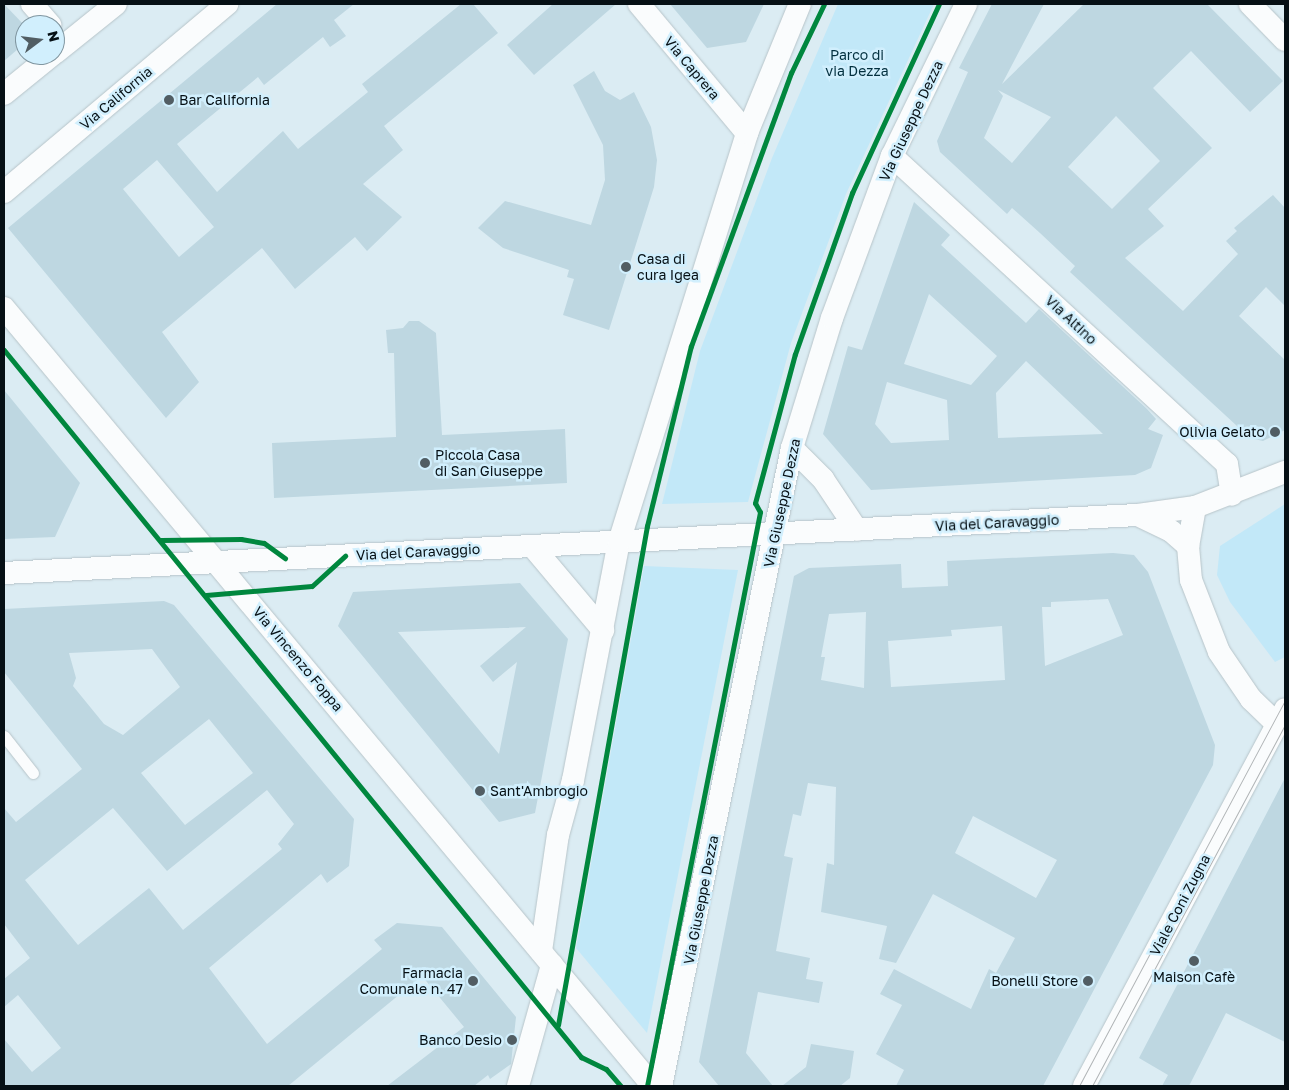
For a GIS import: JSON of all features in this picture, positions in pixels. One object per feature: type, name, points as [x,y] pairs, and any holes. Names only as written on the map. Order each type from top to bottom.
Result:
[{"type":"street","points":[[32,4],[41,15]]},
{"type":"street","points":[[65,40],[116,4]]},
{"type":"street","name":"Via California","points":[[4,192],[227,4]]},
{"type":"street","name":"Via Caprera","points":[[639,4],[746,133]]},
{"type":"street","points":[[518,1086],[542,1005],[558,835],[603,630],[618,542],[746,133],[800,4]]},
{"type":"street","name":"Via Giuseppe Dezza","points":[[661,1086],[676,1027],[792,448],[832,318],[892,156],[966,4]]},
{"type":"street","points":[[1250,4],[1285,40]]},
{"type":"street","points":[[4,94],[36,65]]},
{"type":"street","name":"Via Altino","points":[[892,156],[1222,459],[1230,474],[1232,495]]},
{"type":"street","name":"Via Vincenzo Foppa","points":[[4,308],[653,1086]]},
{"type":"street","points":[[792,448],[823,479],[857,530]]},
{"type":"street","name":"Via del Caravaggio","points":[[4,573],[1138,515],[1195,507],[1232,495],[1285,472]]},
{"type":"street","points":[[1195,507],[1188,546],[1191,580],[1219,652],[1251,699],[1283,718]]},
{"type":"street","points":[[1138,515],[1171,531],[1188,546]]},
{"type":"street","points":[[533,547],[603,630]]},
{"type":"street","name":"Viale Coni Zugna","points":[[1084,1086],[1283,718]]},
{"type":"lane","points":[[4,736],[33,773]]},
{"type":"green space","name":"Parco di via Dezza","points":[[838,4],[934,4],[846,194],[791,343],[748,502],[662,504],[700,351],[772,158]]},
{"type":"green space","points":[[1285,504],[1285,657],[1275,662],[1230,602],[1217,575],[1220,546]]},
{"type":"green space","points":[[644,566],[738,570],[647,1033],[576,948]]},
{"type":"building","points":[[4,4],[15,16],[15,52],[4,61]]},
{"type":"building","points":[[277,4],[354,4],[334,20],[346,36],[330,47],[323,37],[264,85],[258,77],[177,144],[217,192],[283,131],[298,149],[368,92],[362,84],[461,4],[473,4],[498,33],[384,126],[403,150],[363,184],[402,217],[367,251],[355,237],[295,289],[262,248],[162,332],[199,382],[166,418],[8,228]],"holes":[[[157,160],[214,227],[179,257],[123,189]]]},
{"type":"building","points":[[553,4],[616,4],[534,75],[507,45]]},
{"type":"building","points":[[670,4],[764,4],[746,42],[707,48]]},
{"type":"building","points":[[992,4],[1044,4],[1002,84],[1084,4],[1207,4],[1283,81],[1250,112],[1191,51],[1153,88],[1212,148],[1148,209],[1164,226],[1125,258],[1183,311],[1238,254],[1226,241],[1237,231],[1234,228],[1273,195],[1285,208],[1285,306],[1266,287],[1239,316],[1285,360],[1285,430],[1263,441],[1250,438],[1070,272],[1075,266],[1040,233],[1012,208],[1007,214],[940,152],[937,141],[968,72],[959,68]],"holes":[[[998,90],[1051,117],[1012,163],[984,138],[1003,96]],[[1116,116],[1160,161],[1112,209],[1068,167]]]},
{"type":"building","points":[[594,71],[605,91],[620,100],[634,92],[651,127],[657,160],[654,187],[609,330],[563,315],[574,279],[567,277],[569,270],[503,248],[478,228],[505,201],[591,225],[605,180],[603,145],[573,85]]},
{"type":"building","points":[[914,202],[950,235],[941,245],[1026,323],[1039,309],[1147,409],[1156,419],[1148,429],[1163,435],[1151,468],[1135,475],[871,490],[823,434],[848,346],[862,350]],"holes":[[[929,294],[997,356],[971,385],[904,364]],[[1026,361],[1103,434],[998,438],[996,393]],[[887,382],[947,400],[949,440],[891,443],[875,424]]]},
{"type":"building","points":[[409,321],[419,321],[436,333],[442,435],[565,429],[567,483],[274,498],[272,443],[396,437],[394,353],[388,353],[386,330],[403,328]]},
{"type":"building","points":[[4,390],[80,483],[55,537],[4,539]]},
{"type":"building","points":[[1113,553],[1134,555],[1148,572],[1215,745],[1213,765],[1043,1086],[896,1086],[904,1070],[876,1054],[902,1005],[880,994],[894,969],[971,1009],[989,969],[996,973],[1015,938],[933,894],[896,963],[879,959],[887,926],[821,912],[827,863],[834,865],[836,787],[808,783],[801,816],[793,814],[784,856],[793,858],[776,951],[810,958],[806,979],[823,982],[819,1003],[758,992],[746,1053],[773,1086],[719,1086],[699,1062],[794,576],[809,568],[901,564],[902,588],[948,586],[947,561]],"holes":[[[1108,599],[1123,635],[1045,666],[1042,607],[1051,607],[1051,602]],[[866,612],[864,688],[821,680],[825,657],[821,657],[829,614]],[[1002,626],[1005,680],[891,687],[888,641],[952,636],[951,630]],[[973,816],[1057,860],[1036,898],[955,853]]]},
{"type":"building","points":[[520,583],[568,639],[535,813],[499,822],[338,626],[353,592]],"holes":[[[526,627],[480,666],[493,682],[517,662],[499,754],[398,632]]]},
{"type":"building","points":[[164,601],[174,605],[354,819],[349,866],[327,883],[321,874],[209,968],[267,1044],[382,949],[374,940],[397,923],[442,927],[516,1017],[511,1064],[490,1079],[488,1075],[474,1086],[387,1086],[464,1027],[422,976],[288,1086],[4,1086],[4,1039],[32,1072],[61,1048],[18,995],[4,1007],[4,979],[30,958],[4,924],[4,808],[16,822],[82,769],[4,672],[4,609]],"holes":[[[152,649],[180,687],[123,735],[104,724],[73,686],[76,678],[69,653]],[[209,719],[253,773],[185,825],[141,773]],[[267,790],[294,824],[278,844],[282,849],[183,930],[149,888],[78,945],[25,880],[113,808],[167,871]]]},
{"type":"building","points":[[1285,778],[1285,1042],[1226,1013],[1189,1086],[1162,1086],[1168,1075],[1139,1058]]},
{"type":"building","points":[[811,1044],[854,1051],[850,1078],[840,1086],[782,1086],[806,1067]]},
{"type":"tram line","points":[[1079,1086],[1285,700]]},
{"type":"tram line","points":[[1092,1086],[1285,725]]},
{"type":"cycle path","points":[[558,1025],[647,526],[691,346],[791,73],[824,4]]},
{"type":"cycle path","points":[[647,1086],[760,512],[755,503],[795,354],[852,193],[939,4]]},
{"type":"cycle path","points":[[4,350],[581,1057],[606,1069],[621,1086]]},
{"type":"cycle path","points":[[161,540],[241,539],[264,543],[285,558]]},
{"type":"cycle path","points":[[206,595],[312,586],[345,556]]},
{"type":"place","name":"Bar California","points":[[169,100]]},
{"type":"place","name":"Casa di cura Igea","points":[[626,267]]},
{"type":"place","name":"Olivia Gelato","points":[[1275,432]]},
{"type":"place","name":"Piccola Casa di San Giuseppe","points":[[425,463]]},
{"type":"place","name":"Sant'Ambrogio","points":[[480,791]]},
{"type":"place","name":"Maison Cafè","points":[[1194,961]]},
{"type":"place","name":"Farmacia Comunale n. 47","points":[[473,981]]},
{"type":"place","name":"Bonelli Store","points":[[1088,981]]},
{"type":"place","name":"Banco Desio","points":[[512,1040]]}]
